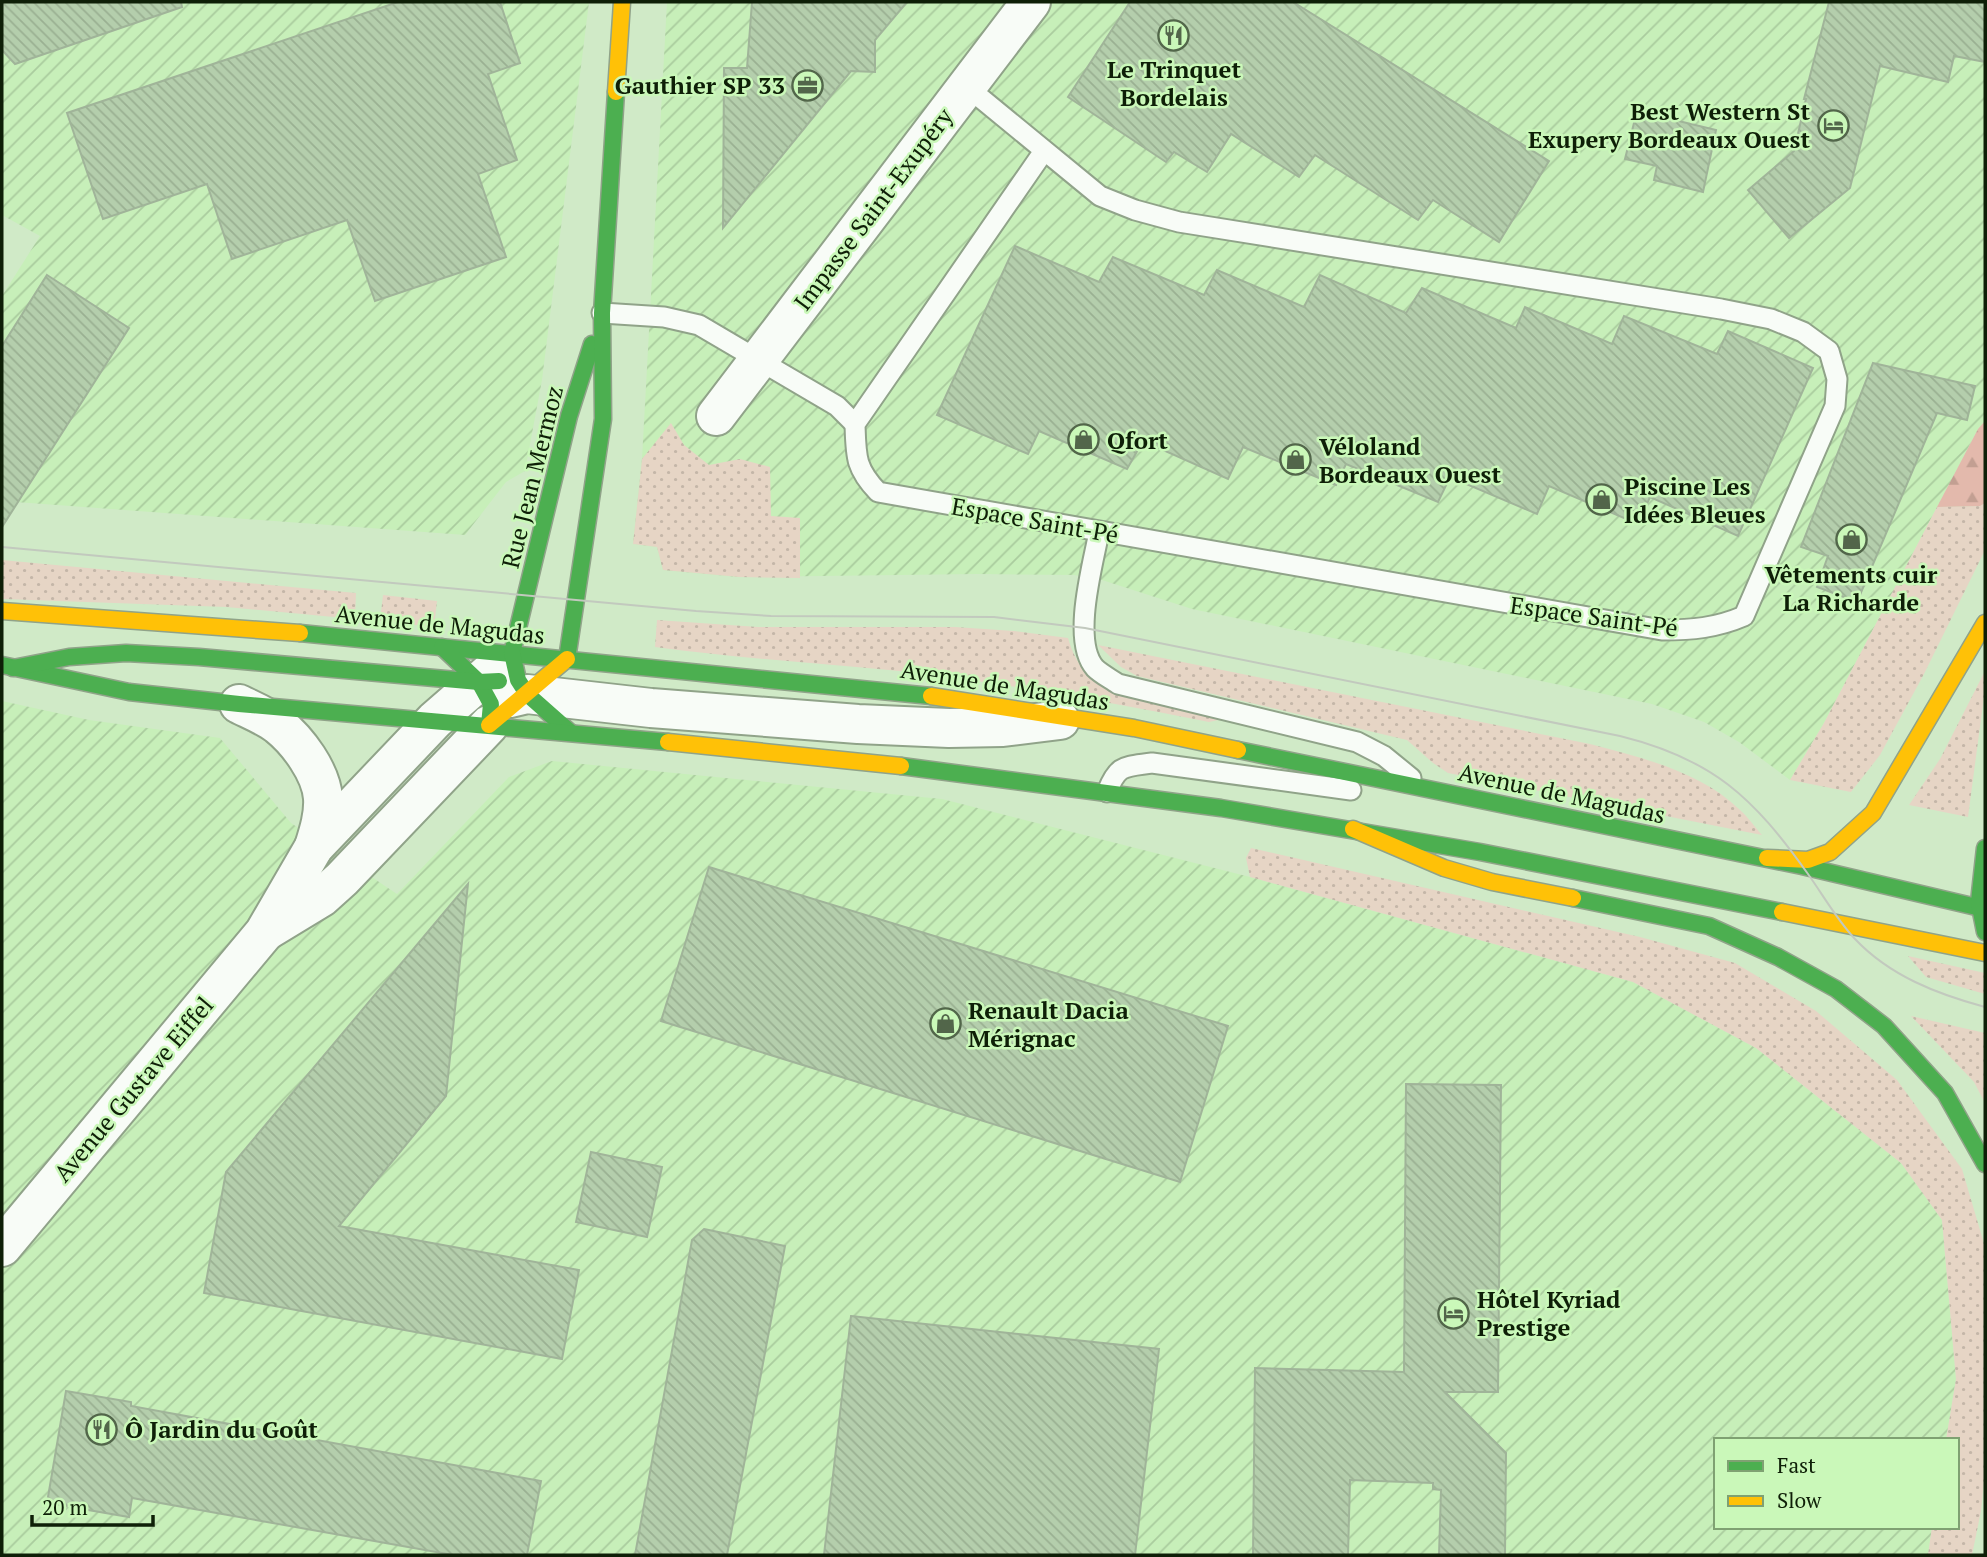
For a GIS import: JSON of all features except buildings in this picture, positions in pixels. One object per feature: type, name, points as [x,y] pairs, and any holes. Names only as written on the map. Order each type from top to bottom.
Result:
[{"type":"main road","name":"Rue Jean Mermoz","points":[[567,659],[603,419],[602,313],[622,2]]},
{"type":"main road","name":"Rue Jean Mermoz","points":[[503,689],[569,416],[602,313]]},
{"type":"main road","name":"Avenue de Magudas","points":[[2,611],[259,629],[442,647],[570,732],[897,765],[1107,792],[1353,829],[1668,888],[1985,953]]},
{"type":"main road","points":[[1767,858],[1808,860],[1830,852],[1873,813],[1985,623]]},
{"type":"main road","points":[[442,647],[570,732]]},
{"type":"main road","points":[[8,666],[69,657],[126,653],[199,657],[503,689],[567,659]]},
{"type":"main road","name":"Avenue de Magudas","points":[[503,689],[567,659],[954,698],[1083,718],[1767,858],[1982,908]]},
{"type":"main road","points":[[8,666],[129,692],[435,720]]},
{"type":"main road","points":[[1353,829],[1444,868],[1493,882],[1709,926],[1778,957],[1836,989],[1884,1026],[1945,1093],[1985,1164]]},
{"type":"main road","points":[[1985,848],[1980,922],[1985,932]]},
{"type":"street","name":"Impasse Saint-Exupéry","points":[[716,416],[1031,2]]},
{"type":"street","points":[[435,720],[503,689],[651,708],[871,725],[1003,727],[1083,718]]},
{"type":"street","name":"Avenue Gustave Eiffel","points":[[264,933],[322,897],[342,879],[503,689]]},
{"type":"street","name":"Avenue Gustave Eiffel","points":[[239,704],[277,724],[298,745],[314,771],[323,796],[322,819],[314,847]]},
{"type":"street","name":"Avenue Gustave Eiffel","points":[[2,1247],[264,933],[314,847],[435,720]]},
{"type":"lane","name":"Espace Saint-Pé","points":[[855,424],[856,452],[863,476],[878,492],[1662,630],[1699,630],[1723,625],[1744,616],[1835,406],[1837,379],[1829,351],[1803,332],[1771,319],[1179,222],[1135,210],[1100,196],[967,86]]},
{"type":"lane","points":[[602,313],[664,317],[699,326],[837,406],[855,424],[1044,151]]},
{"type":"lane","points":[[1099,532],[1084,605],[1086,646],[1094,667],[1118,684],[1357,742],[1384,756],[1405,772],[1418,787]]},
{"type":"lane","points":[[1107,792],[1114,775],[1125,767],[1152,762],[1353,791],[1418,787]]},
{"type":"shaded area","points":[[2,2],[589,2],[542,380],[525,471],[506,482],[465,535],[2,501],[2,296],[40,236],[2,215]]},
{"type":"shaded area","points":[[667,2],[1985,2],[1985,421],[1978,429],[1824,723],[1790,780],[1739,742],[1704,722],[1652,704],[1192,609],[1102,580],[1074,575],[978,574],[739,577],[663,570],[657,547],[633,544],[642,459]]},
{"type":"shaded area","points":[[671,423],[684,445],[709,465],[740,459],[770,467],[771,516],[800,518],[800,578],[739,577],[663,570],[657,547],[633,544],[642,459]]},
{"type":"shaded area","points":[[1985,503],[1985,550],[1924,674],[1880,755],[1851,792],[1790,780],[1824,723],[1937,507],[1980,506]]},
{"type":"shaded area","points":[[2,560],[356,593],[355,619],[226,607],[2,599]]},
{"type":"shaded area","points":[[383,595],[437,601],[434,627],[380,621]]},
{"type":"shaded area","points":[[657,620],[758,627],[955,627],[1068,638],[1086,673],[1099,684],[1114,692],[1187,709],[1218,720],[1209,722],[1054,693],[938,676],[655,647]]},
{"type":"shaded area","points":[[1098,645],[1590,744],[1630,755],[1670,768],[1707,785],[1740,810],[1762,835],[1448,773],[1407,740],[1137,676],[1121,667]]},
{"type":"shaded area","points":[[1985,671],[1968,817],[1909,805],[1940,759]]},
{"type":"shaded area","points":[[2,701],[89,720],[220,738],[291,823],[397,894],[509,777],[552,761],[942,799],[1250,877],[1633,982],[1756,1048],[1901,1163],[1942,1220],[1956,1379],[1946,1438],[1714,1438],[1714,1529],[1932,1529],[1928,1555],[2,1555]]},
{"type":"shaded area","points":[[1251,848],[1640,937],[1735,963],[1816,1011],[1897,1080],[1962,1169],[1985,1247],[1985,1471],[1981,1511],[1972,1555],[1928,1555],[1932,1529],[1959,1529],[1959,1438],[1946,1438],[1956,1379],[1942,1220],[1901,1163],[1756,1048],[1633,982],[1250,877],[1246,858]]},
{"type":"shaded area","points":[[1908,956],[1985,973],[1985,994],[1926,977]]},
{"type":"shaded area","points":[[1911,1016],[1985,1033],[1985,1103],[1974,1082]]},
{"type":"green space","points":[[1985,421],[1985,503],[1980,506],[1937,507],[1978,429]]},
{"type":"tram line","points":[[2,547],[696,611],[771,616],[994,617],[1085,628],[1620,736],[1681,756],[1706,769],[1749,803],[1788,847],[1848,932],[1883,963],[1932,990],[1985,1007]]},
{"type":"traffic: fast","points":[[567,659],[603,419],[602,313],[616,92]]},
{"type":"traffic: fast","points":[[512,653],[569,416],[592,344]]},
{"type":"traffic: fast","points":[[300,633],[931,696]]},
{"type":"traffic: fast","points":[[442,647],[479,682],[491,704],[489,725]]},
{"type":"traffic: fast","points":[[13,668],[69,657],[126,653],[479,682],[499,681]]},
{"type":"traffic: fast","points":[[512,653],[518,680],[527,694],[570,732]]},
{"type":"traffic: fast","points":[[2,665],[129,692],[668,742]]},
{"type":"traffic: fast","points":[[1238,750],[1802,866],[1985,909]]},
{"type":"traffic: fast","points":[[901,766],[1221,808],[1480,852],[1782,912]]},
{"type":"traffic: fast","points":[[1985,848],[1979,902],[1985,932]]},
{"type":"traffic: fast","points":[[1573,898],[1709,926],[1778,957],[1836,989],[1884,1026],[1945,1093],[1985,1164]]},
{"type":"traffic: slow","points":[[616,92],[622,2]]},
{"type":"traffic: slow","points":[[2,611],[300,633]]},
{"type":"traffic: slow","points":[[1767,858],[1808,860],[1830,852],[1873,813],[1985,623]]},
{"type":"traffic: slow","points":[[489,725],[567,659]]},
{"type":"traffic: slow","points":[[931,696],[1134,728],[1238,750]]},
{"type":"traffic: slow","points":[[668,742],[901,766]]},
{"type":"traffic: slow","points":[[1353,829],[1444,868],[1492,882],[1573,898]]},
{"type":"traffic: slow","points":[[1782,912],[1985,953]]},
{"type":"place","name":"Le Trinquet Bordelais","points":[[1174,35]]},
{"type":"place","name":"Gauthier SP 33","points":[[808,85]]},
{"type":"place","name":"Best Western St Exupery Bordeaux Ouest","points":[[1833,125]]},
{"type":"place","name":"Qfort","points":[[1084,440]]},
{"type":"place","name":"Véloland Bordeaux Ouest","points":[[1296,460]]},
{"type":"place","name":"Piscine Les Idées Bleues","points":[[1601,500]]},
{"type":"place","name":"Vêtements cuir La Richarde","points":[[1851,540]]},
{"type":"place","name":"Renault Dacia Mérignac","points":[[945,1024]]},
{"type":"place","name":"Hôtel Kyriad Prestige","points":[[1454,1313]]},
{"type":"place","name":"Ô Jardin du Goût","points":[[102,1429]]}]
